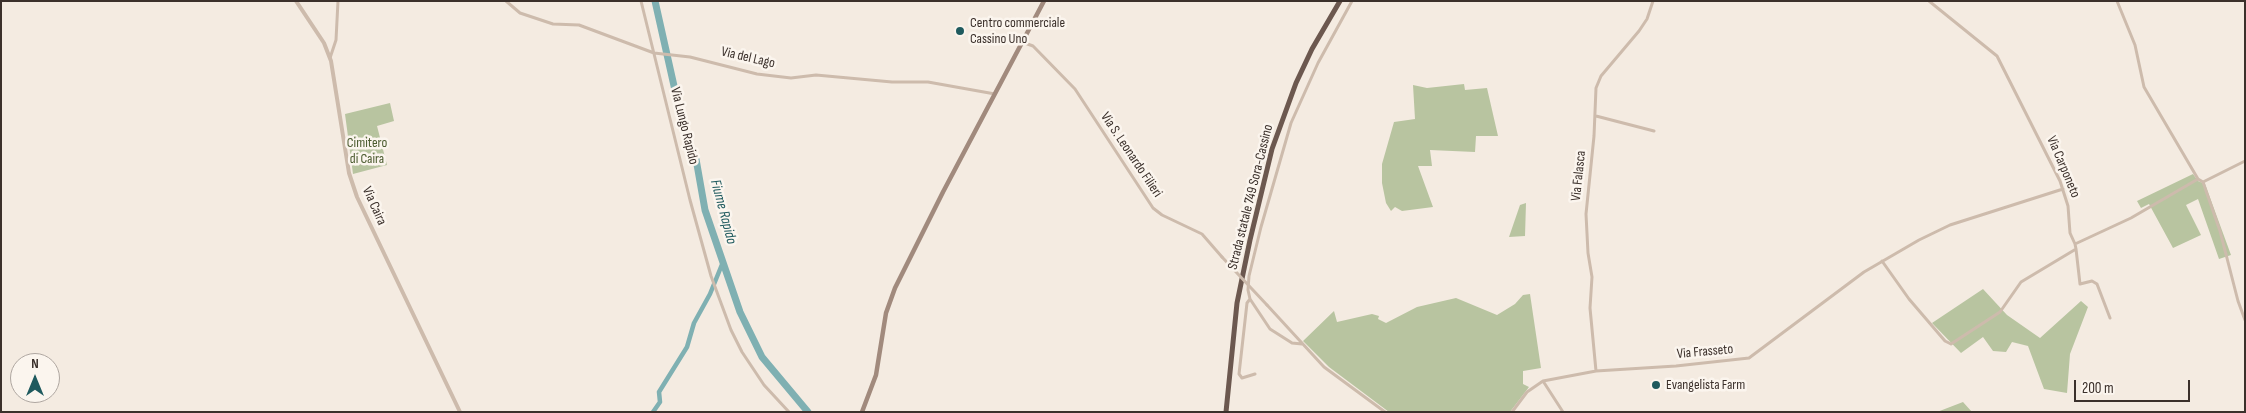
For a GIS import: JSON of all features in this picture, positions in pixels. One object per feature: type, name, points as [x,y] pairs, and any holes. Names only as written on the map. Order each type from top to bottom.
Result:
[{"type":"highway","name":"Strada statale 749 Sora-Cassino","points":[[1226,412],[1237,303],[1272,149],[1296,83],[1312,49],[1340,1]]},
{"type":"main road","points":[[862,412],[876,375],[889,303],[943,192],[1044,1]]},
{"type":"street","name":"Via Caira","points":[[296,1],[324,43],[330,58],[349,173],[357,197],[460,412]]},
{"type":"street","points":[[330,58],[336,40],[338,1]]},
{"type":"street","name":"Via del Lago","points":[[506,1],[520,14],[552,24],[579,25],[654,53],[690,56],[757,74],[791,78],[816,75],[896,83],[928,82],[996,94]]},
{"type":"street","name":"Via Lungo Rapido","points":[[641,1],[690,200],[711,276],[731,330],[742,352],[764,385],[789,412]]},
{"type":"street","points":[[1302,344],[1292,343],[1270,328],[1250,299],[1248,290],[1249,276],[1291,123],[1352,1]]},
{"type":"street","name":"Via Falasca","points":[[1596,370],[1590,308],[1592,277],[1588,253],[1586,214],[1596,116],[1596,88],[1600,76],[1639,31],[1653,1]]},
{"type":"street","name":"Via Carponeto","points":[[1929,1],[1997,56],[2063,189],[2068,206],[2070,233],[2075,244]]},
{"type":"street","points":[[2117,1],[2135,45],[2144,87],[2198,179],[2203,182],[2220,231],[2238,301],[2245,320]]},
{"type":"street","name":"Via S. Leonardo Filieri","points":[[1022,41],[1034,46],[1075,89],[1153,208],[1162,216],[1202,234],[1324,367],[1385,412]]},
{"type":"street","points":[[1596,116],[1654,131]]},
{"type":"street","points":[[2203,182],[2245,162]]},
{"type":"street","points":[[2110,318],[2098,284],[2092,281],[2080,284],[2075,244],[2131,218],[2198,179]]},
{"type":"street","name":"Via Frasseto","points":[[1512,412],[1527,392],[1543,381],[1596,370],[1676,366],[1749,358],[1831,295],[1882,261],[1950,225],[2063,189]]},
{"type":"street","points":[[1882,261],[1909,299],[1945,341],[1951,344],[2000,312],[2021,282],[2076,249]]},
{"type":"street","points":[[1250,299],[1246,303],[1239,374],[1242,378],[1254,374]]},
{"type":"street","points":[[1543,381],[1562,412]]},
{"type":"green space","points":[[1464,84],[1465,90],[1487,88],[1498,136],[1476,136],[1475,152],[1430,150],[1432,166],[1418,166],[1433,207],[1402,211],[1395,207],[1391,211],[1386,203],[1382,183],[1382,164],[1394,122],[1415,119],[1413,85],[1427,88]]},
{"type":"green space","name":"Cimitero di Caira","points":[[390,103],[394,121],[377,126],[387,165],[353,174],[345,114]]},
{"type":"green space","points":[[2193,174],[2198,181],[2205,184],[2231,255],[2219,259],[2198,199],[2186,205],[2201,235],[2173,248],[2149,204],[2141,208],[2137,201]]},
{"type":"green space","points":[[1526,203],[1525,236],[1509,237],[1520,205]]},
{"type":"green space","points":[[1983,289],[2007,315],[2040,338],[2081,301],[2088,307],[2070,354],[2067,393],[2044,389],[2028,346],[2012,342],[2006,352],[1993,351],[1983,337],[1961,353],[1932,323]]},
{"type":"green space","points":[[1530,294],[1541,368],[1523,371],[1523,384],[1529,387],[1510,412],[1389,412],[1329,367],[1303,341],[1334,311],[1337,322],[1372,314],[1379,316],[1378,319],[1386,323],[1417,307],[1456,298],[1497,315],[1515,304],[1523,295]]},
{"type":"green space","points":[[1963,402],[1972,412],[1937,412]]},
{"type":"waterway","name":"Fiume Rapido","points":[[655,1],[685,135],[696,159],[705,210],[740,312],[762,357],[808,412]]},
{"type":"waterway","points":[[653,412],[660,402],[659,392],[687,347],[694,323],[710,294],[723,262]]},
{"type":"place","name":"Centro commerciale Cassino Uno","points":[[960,31]]},
{"type":"place","name":"Evangelista Farm","points":[[1656,385]]}]
